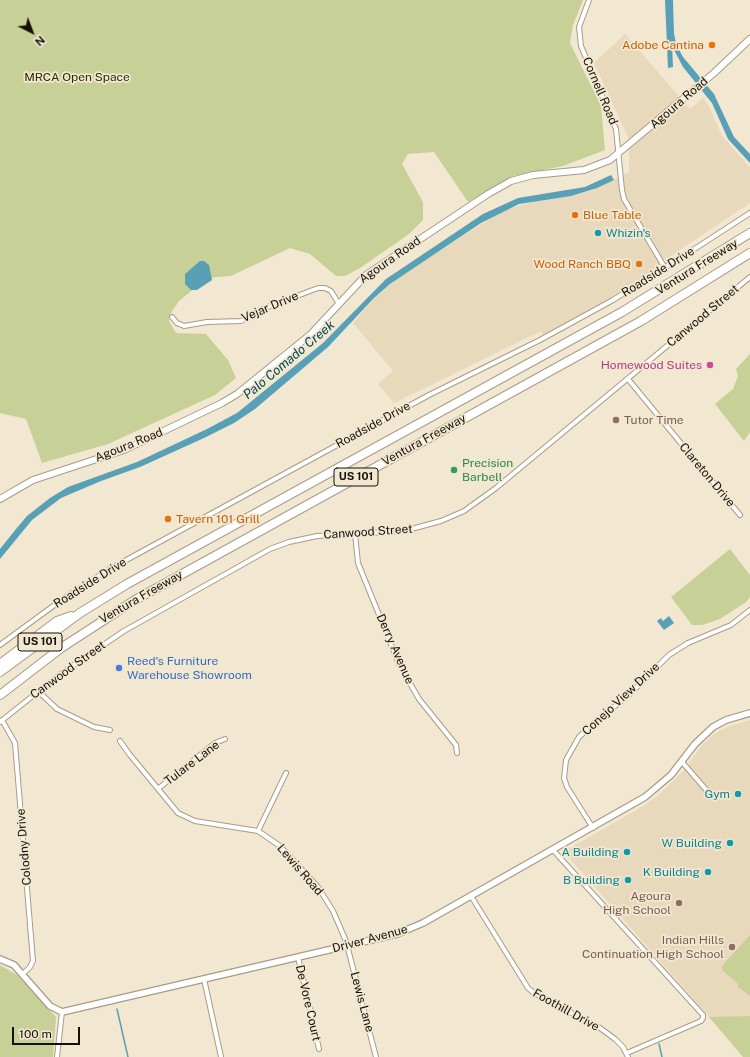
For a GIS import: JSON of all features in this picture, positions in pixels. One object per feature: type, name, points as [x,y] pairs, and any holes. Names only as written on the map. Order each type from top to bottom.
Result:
[{"type":"highway","name":"Ventura Freeway","points":[[0,672],[80,613],[134,580],[622,312],[750,233]]},
{"type":"highway","name":"Ventura Freeway","points":[[0,695],[61,648],[135,600],[641,321],[750,253]]},
{"type":"highway","points":[[721,272],[750,260]]},
{"type":"highway","points":[[0,664],[58,621],[80,613]]},
{"type":"main road","name":"Agoura Road","points":[[722,66],[750,39]]},
{"type":"main road","name":"Agoura Road","points":[[0,500],[33,480],[124,450],[222,403],[237,394],[311,334],[366,274],[498,187],[523,177],[594,167],[619,153],[722,66],[750,45]]},
{"type":"street","name":"Cornell Road","points":[[589,0],[578,27],[579,39],[614,121],[618,137],[624,199],[641,230],[665,268]]},
{"type":"street","name":"Roadside Drive","points":[[0,645],[64,598],[113,568],[429,395],[540,340],[613,300],[750,213]]},
{"type":"street","name":"Canwood Street","points":[[1,721],[85,656],[124,631],[270,549],[294,540],[317,536],[391,533],[420,528],[441,522],[464,511],[496,488],[750,277]]},
{"type":"street","name":"Vejar Drive","points":[[172,317],[177,323],[184,326],[208,322],[241,321],[260,310],[318,288],[325,288],[331,291],[339,304]]},
{"type":"street","name":"Clareton Drive","points":[[628,379],[740,515]]},
{"type":"street","name":"Derry Avenue","points":[[355,534],[358,563],[399,664],[419,699],[456,745],[457,753]]},
{"type":"street","name":"Conejo View Drive","points":[[593,828],[567,787],[564,778],[566,760],[579,737],[631,693],[669,655],[688,643],[731,625],[750,610]]},
{"type":"street","points":[[38,691],[57,709],[94,727],[110,730]]},
{"type":"street","name":"Driver Avenue","points":[[62,1012],[389,937],[408,930],[472,896],[645,797],[671,775],[695,744],[713,727],[726,720],[750,713]]},
{"type":"street","name":"Colodny Drive","points":[[1,721],[16,743],[33,961],[30,967],[23,974]]},
{"type":"street","name":"Tulare Lane","points":[[159,788],[215,743],[224,739]]},
{"type":"street","name":"Lewis Road","points":[[120,741],[130,756],[159,788],[173,808],[190,820],[258,831],[280,846],[318,887],[333,911],[347,946]]},
{"type":"street","points":[[682,762],[709,793]]},
{"type":"street","points":[[258,831],[286,773]]},
{"type":"street","points":[[553,850],[703,1015],[703,1018],[627,1055]]},
{"type":"street","name":"Foothill Drive","points":[[472,896],[528,988],[534,993],[600,1028],[615,1038],[627,1055]]},
{"type":"street","name":"Lewis Lane","points":[[347,946],[376,1057]]},
{"type":"street","name":"De Vore Court","points":[[298,957],[319,1049]]},
{"type":"street","points":[[0,959],[9,962],[23,974],[50,1006],[62,1012],[57,1057]]},
{"type":"street","points":[[204,979],[222,1057]]},
{"type":"shaded area","points":[[625,34],[690,109],[703,98],[710,108],[722,136],[750,167],[750,203],[668,258],[663,259],[664,261],[657,266],[657,268],[610,298],[543,335],[541,331],[394,403],[378,384],[393,371],[353,323],[375,298],[398,278],[502,211],[536,201],[590,191],[629,172],[629,139],[594,63]]},
{"type":"shaded area","name":"Agoura High School","points":[[750,720],[750,1018],[711,1019],[565,853],[570,848],[645,805],[659,795],[683,771],[703,744],[714,734],[727,727]]},
{"type":"green space","name":"MRCA Open Space","points":[[0,0],[583,0],[573,25],[570,43],[601,106],[605,150],[563,166],[513,176],[468,202],[434,152],[408,154],[402,164],[423,202],[423,220],[409,234],[360,268],[345,276],[336,276],[310,254],[290,248],[231,276],[215,277],[202,282],[179,301],[169,316],[169,321],[176,333],[206,334],[228,360],[236,378],[215,395],[108,444],[42,463],[26,419],[0,413]]},
{"type":"green space","points":[[750,354],[750,432],[744,441],[715,404],[733,389],[738,376],[736,369]]},
{"type":"green space","points":[[730,549],[750,575],[750,597],[746,602],[720,619],[702,625],[692,625],[671,597]]},
{"type":"green space","points":[[750,935],[750,996],[737,986],[738,984],[722,970],[722,966]]},
{"type":"green space","points":[[0,965],[17,975],[56,1017],[53,1057],[0,1057]]},
{"type":"green space","points":[[750,1016],[750,1057],[743,1057],[709,1017]]},
{"type":"water","points":[[665,0],[673,0],[674,33],[676,44],[683,57],[714,94],[734,137],[750,154],[750,163],[728,139],[712,103],[683,67],[672,46],[673,67],[668,68]]},
{"type":"water","points":[[611,175],[614,180],[597,188],[571,196],[519,204],[481,223],[390,284],[374,298],[328,347],[255,409],[234,423],[204,438],[140,467],[101,481],[61,498],[32,520],[0,559],[0,549],[16,529],[27,516],[50,498],[68,487],[137,462],[237,413],[323,343],[386,279],[483,214],[518,198],[585,187]]},
{"type":"water","points":[[200,261],[204,261],[209,265],[212,280],[197,290],[191,290],[185,284],[185,274]]},
{"type":"water","points":[[669,616],[674,623],[664,630],[657,621],[661,618],[663,621]]},
{"type":"waterway","points":[[117,1009],[128,1057]]},
{"type":"waterway","points":[[659,1044],[662,1057]]},
{"type":"place","name":"Adobe Cantina","points":[[712,45]]},
{"type":"place","name":"Blue Table","points":[[575,215]]},
{"type":"place","name":"Whizin's","points":[[598,233]]},
{"type":"place","name":"Wood Ranch BBQ","points":[[639,264]]},
{"type":"place","name":"Homewood Suites","points":[[710,365]]},
{"type":"place","name":"Tutor Time","points":[[616,420]]},
{"type":"place","name":"Precision Barbell","points":[[454,470]]},
{"type":"place","name":"Tavern 101 Grill","points":[[168,519]]},
{"type":"place","name":"Reed's Furniture Warehouse Showroom","points":[[119,668]]},
{"type":"place","name":"Gym","points":[[738,794]]},
{"type":"place","name":"W Building","points":[[730,843]]},
{"type":"place","name":"A Building","points":[[627,852]]},
{"type":"place","name":"K Building","points":[[708,872]]},
{"type":"place","name":"B Building","points":[[628,880]]},
{"type":"place","name":"Agoura High School","points":[[679,903]]},
{"type":"place","name":"Indian Hills Continuation High School","points":[[732,947]]},
{"type":"water label","name":"Palo Comado Creek","points":[[289,360]]}]
